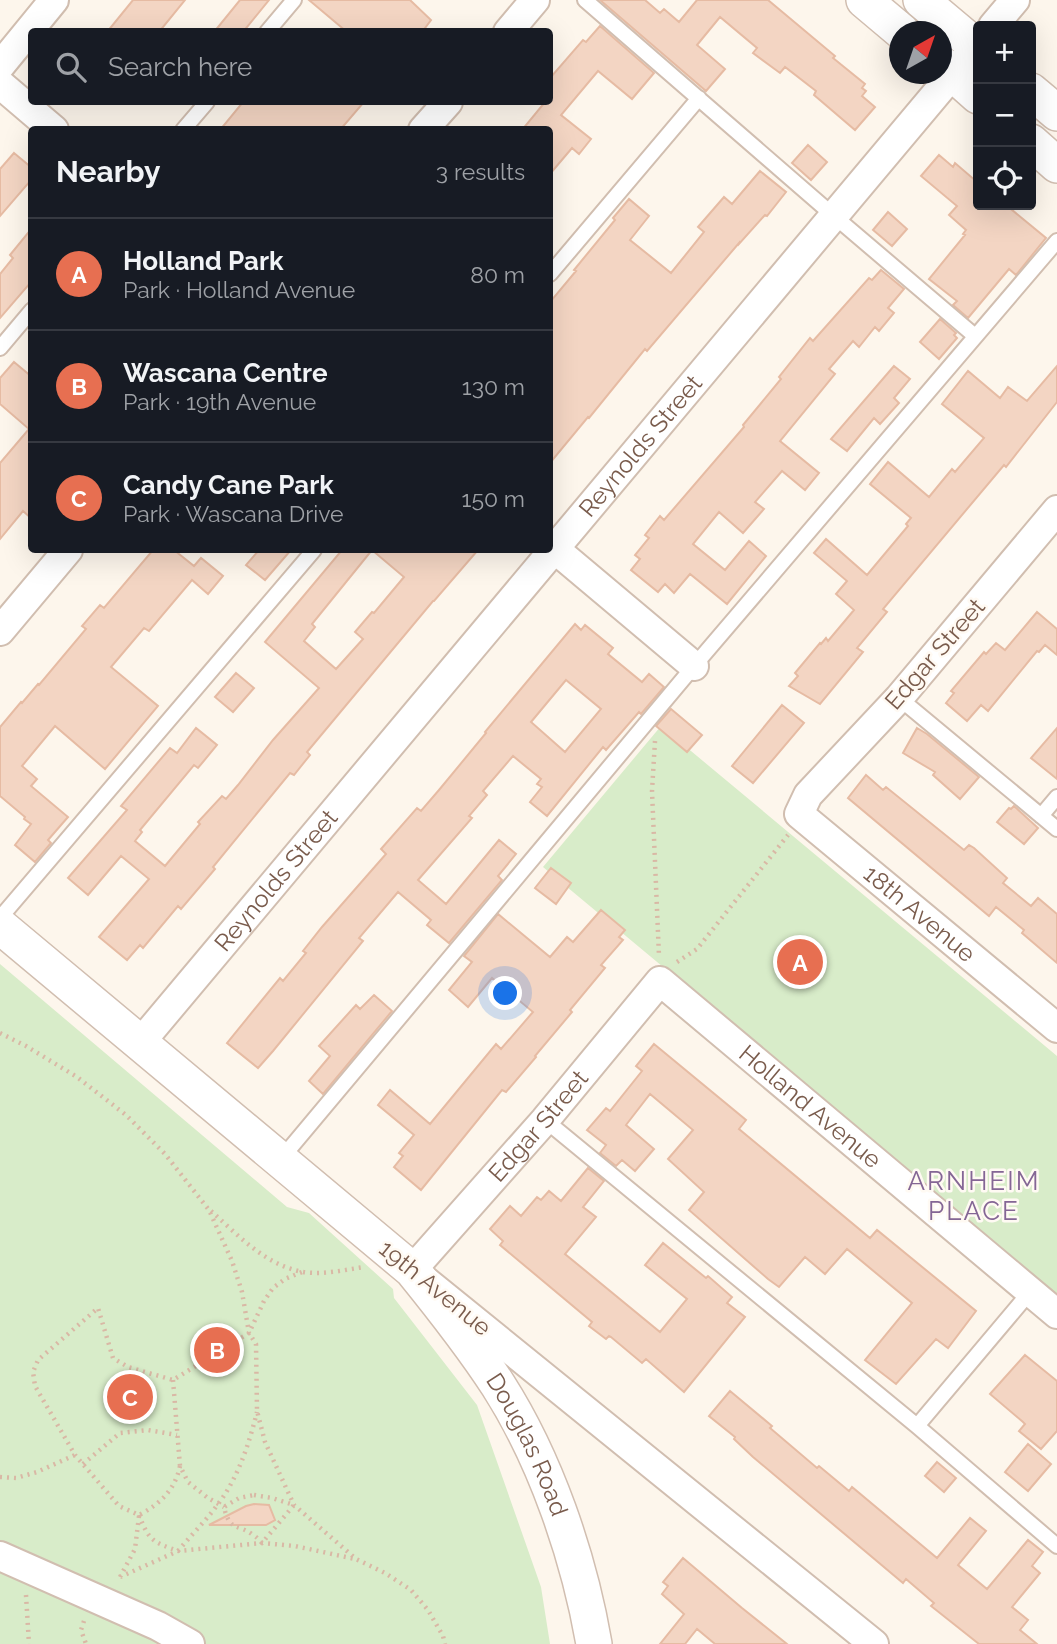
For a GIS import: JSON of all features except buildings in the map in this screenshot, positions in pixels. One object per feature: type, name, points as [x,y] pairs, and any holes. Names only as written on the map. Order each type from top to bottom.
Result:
[{"type":"street","points":[[31,28],[54,0]]},
{"type":"street","points":[[511,28],[535,0]]},
{"type":"street","points":[[864,0],[889,21]]},
{"type":"street","points":[[921,0],[973,36]]},
{"type":"street","name":"Reynolds Street","points":[[998,21],[1015,0]]},
{"type":"street","points":[[0,66],[28,32]]},
{"type":"street","name":"Reynolds Street","points":[[553,546],[834,216],[958,78],[973,54]]},
{"type":"street","points":[[0,84],[49,126]]},
{"type":"street","points":[[1036,95],[1057,113]]},
{"type":"street","points":[[427,126],[445,105]]},
{"type":"street","points":[[1036,146],[1057,165]]},
{"type":"street","name":"Edgar Street","points":[[804,805],[899,698],[1057,510]]},
{"type":"street","points":[[553,548],[694,666]]},
{"type":"street","points":[[0,631],[65,553]]},
{"type":"street","name":"Reynolds Street","points":[[140,1043],[547,553]]},
{"type":"street","name":"18th Avenue","points":[[804,805],[1057,1028]]},
{"type":"street","name":"19th Avenue","points":[[0,926],[412,1270],[874,1644]]},
{"type":"street","name":"Edgar Street","points":[[412,1270],[545,1120],[660,981]]},
{"type":"street","name":"Holland Avenue","points":[[660,981],[1057,1314]]},
{"type":"street","name":"Douglas Road","points":[[412,1270],[454,1321],[499,1387],[523,1429],[546,1478],[565,1529],[595,1643]]},
{"type":"street","points":[[0,1556],[146,1620],[190,1644]]},
{"type":"lane","points":[[270,28],[294,0]]},
{"type":"lane","points":[[585,0],[975,336]]},
{"type":"lane","points":[[553,270],[699,98]]},
{"type":"lane","points":[[186,126],[204,105]]},
{"type":"lane","points":[[280,1161],[694,666],[1057,241]]},
{"type":"lane","points":[[0,348],[28,315]]},
{"type":"lane","points":[[0,918],[311,553]]},
{"type":"lane","points":[[899,698],[1057,829]]},
{"type":"lane","points":[[1041,816],[1057,797]]},
{"type":"lane","points":[[545,1120],[917,1426],[1057,1546]]},
{"type":"lane","points":[[917,1426],[1030,1292]]},
{"type":"path","points":[[660,707],[656,722],[652,791],[660,981]]},
{"type":"path","points":[[660,981],[678,960],[697,949],[786,840],[804,805]]},
{"type":"path","points":[[0,1033],[77,1077],[126,1115],[165,1154],[209,1210],[248,1246],[279,1264],[302,1272],[328,1273],[366,1266],[382,1245]]},
{"type":"path","points":[[178,1551],[218,1505],[233,1482],[251,1438],[257,1411],[256,1344],[249,1333],[242,1292],[232,1261],[209,1210]]},
{"type":"path","points":[[178,1551],[155,1543],[145,1531],[139,1515],[119,1506],[75,1455],[35,1386],[33,1372],[38,1360],[98,1308],[113,1358],[128,1367],[173,1380],[249,1333],[273,1288],[302,1272]]},
{"type":"path","points":[[173,1380],[180,1466],[188,1482],[224,1507],[239,1499],[254,1496],[294,1505],[356,1559]]},
{"type":"path","points":[[257,1411],[265,1442],[294,1505]]},
{"type":"path","points":[[83,1464],[120,1433],[148,1430],[177,1435]]},
{"type":"path","points":[[0,1477],[16,1478],[37,1472],[75,1455]]},
{"type":"path","points":[[139,1515],[152,1509],[173,1488],[180,1466]]},
{"type":"path","points":[[262,1543],[294,1505]]},
{"type":"path","points":[[224,1507],[227,1518],[235,1528],[251,1533],[262,1543]]},
{"type":"path","points":[[139,1515],[135,1549],[120,1577],[178,1551],[262,1543],[295,1546],[356,1559],[411,1590],[428,1610],[443,1636],[444,1644]]},
{"type":"path","points":[[26,1594],[29,1644]]},
{"type":"path","points":[[86,1644],[81,1630],[88,1610]]},
{"type":"green space","points":[[661,726],[1057,1056],[1057,1295],[543,867]]},
{"type":"green space","points":[[0,964],[287,1207],[309,1213],[393,1289],[394,1298],[477,1405],[541,1587],[550,1644],[0,1644]]},
{"type":"place","name":"Holland Park","points":[[800,962]]},
{"type":"place","name":"Wascana Centre","points":[[217,1350]]},
{"type":"place","name":"Candy Cane Park","points":[[130,1397]]},
{"type":"district","name":"ARNHEIM PLACE","points":[[974,1196]]}]
